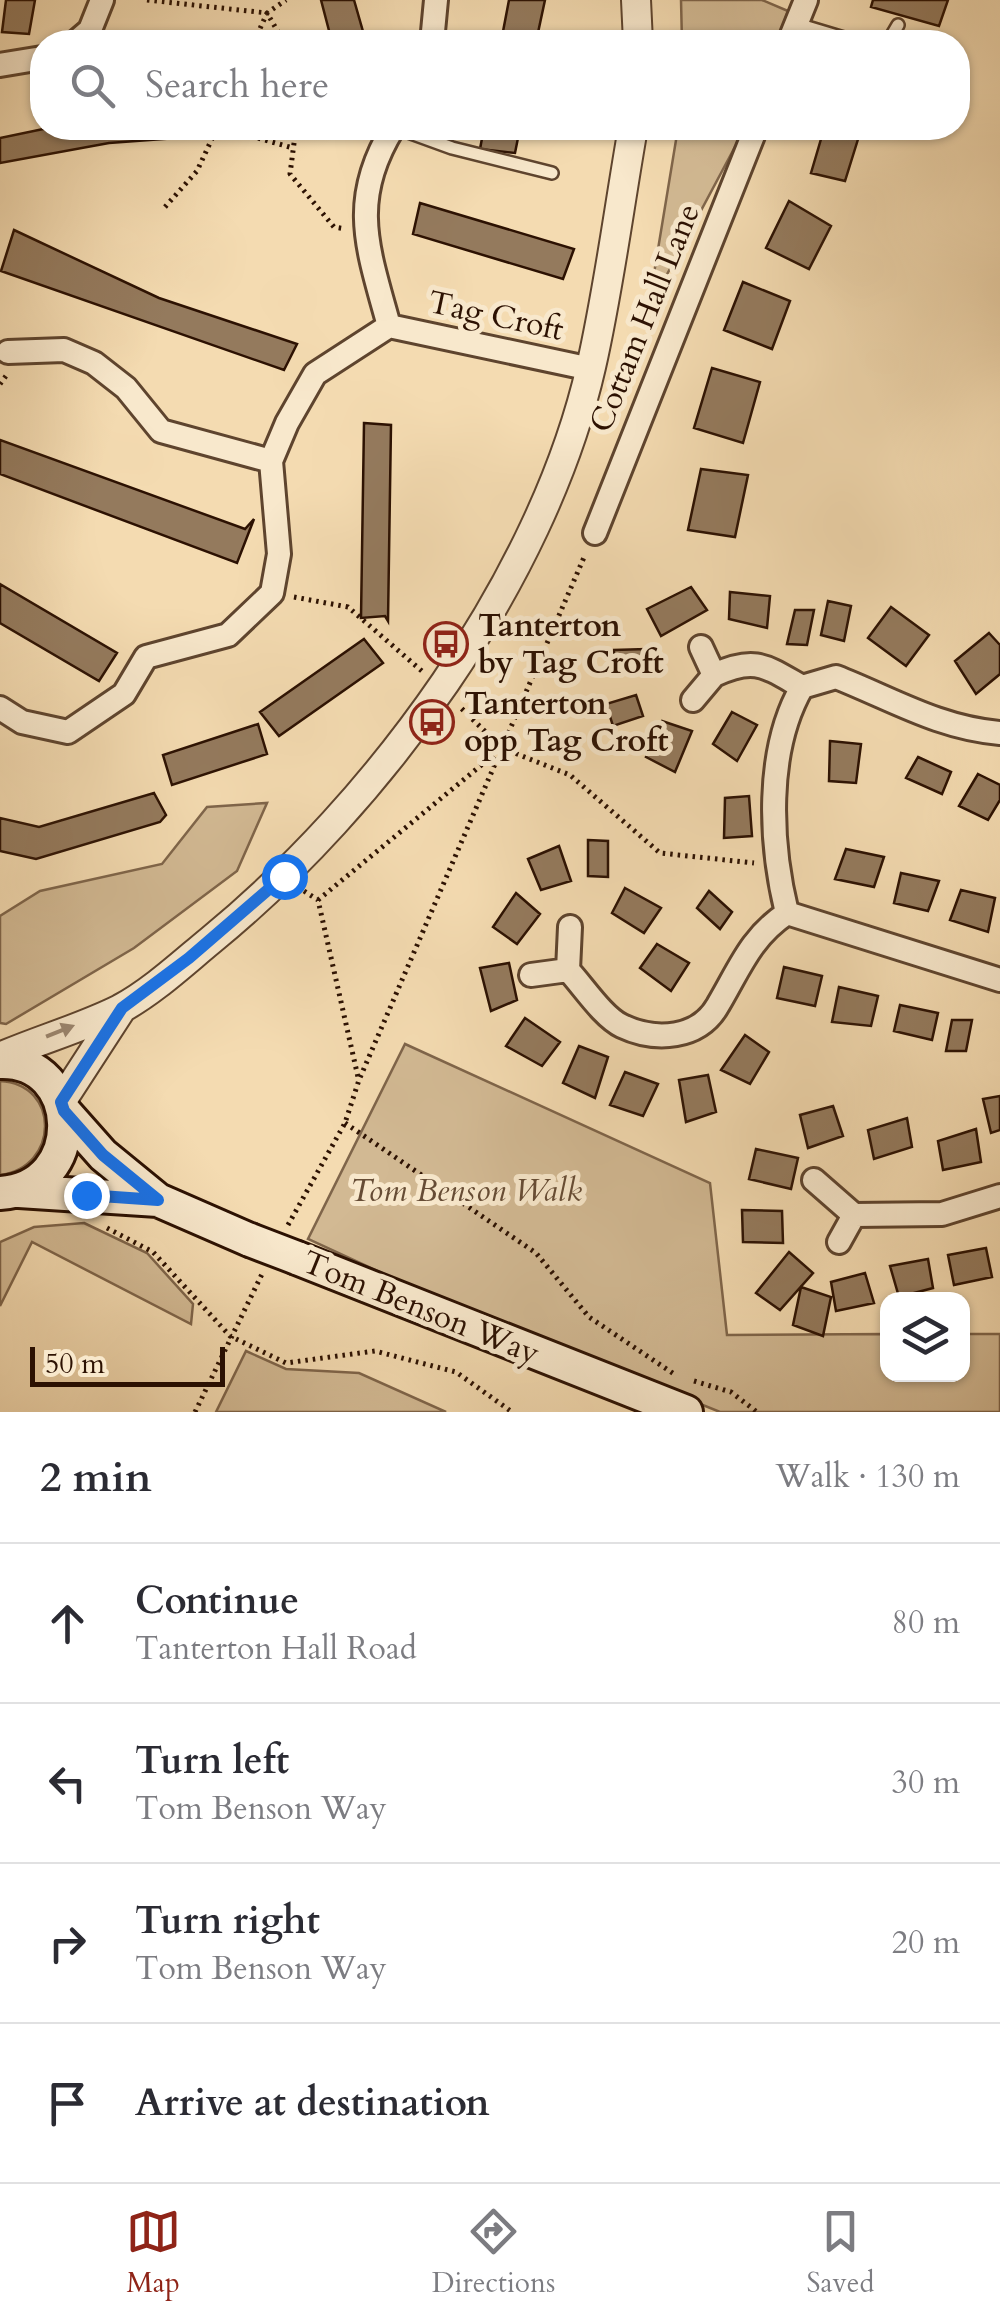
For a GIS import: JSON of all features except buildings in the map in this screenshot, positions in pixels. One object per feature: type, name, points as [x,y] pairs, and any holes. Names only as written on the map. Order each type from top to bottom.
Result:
[{"type":"main road","name":"Tom Benson Way","points":[[0,1059],[31,1069],[49,1083],[62,1107],[103,1155],[158,1200],[686,1412]]},
{"type":"main road","points":[[8,1194],[37,1182],[56,1160],[66,1131],[62,1107]]},
{"type":"main road","name":"Tom Benson Way","points":[[8,1194],[158,1200]]},
{"type":"street","points":[[90,30],[102,0]]},
{"type":"street","points":[[433,30],[436,0]]},
{"type":"street","points":[[636,0],[637,30]]},
{"type":"street","points":[[794,30],[806,0]]},
{"type":"street","points":[[0,65],[30,60]]},
{"type":"street","name":"Tag Croft","points":[[386,140],[379,150],[363,201],[389,326]]},
{"type":"street","points":[[0,1059],[122,1008],[189,958],[284,876],[371,780],[473,639],[537,514],[590,369],[630,140]]},
{"type":"street","name":"Cottam Hall Lane","points":[[594,534],[751,140]]},
{"type":"street","name":"Tag Croft","points":[[271,462],[315,374],[389,326],[590,369]]},
{"type":"street","points":[[0,708],[22,722],[68,732],[124,694],[146,657],[228,635],[250,617],[272,593],[279,554],[271,462],[161,431],[126,388],[94,363],[64,350],[8,352]]},
{"type":"street","points":[[701,647],[714,674]]},
{"type":"street","points":[[693,700],[714,674],[740,663],[763,664],[802,687]]},
{"type":"street","points":[[787,913],[775,865],[780,744],[786,715],[802,687],[836,677],[916,715],[966,730],[1000,733]]},
{"type":"street","points":[[570,927],[568,970],[620,1025],[660,1036],[694,1031],[718,1005],[747,948],[787,913]]},
{"type":"street","points":[[787,913],[1000,980]]},
{"type":"street","points":[[530,975],[568,970]]},
{"type":"street","points":[[62,1107],[122,1008]]},
{"type":"street","points":[[814,1180],[854,1215],[942,1214],[1000,1196]]},
{"type":"street","points":[[839,1242],[854,1215]]},
{"type":"lane","points":[[895,30],[898,25]]},
{"type":"lane","points":[[429,140],[552,173]]},
{"type":"path","points":[[147,0],[267,12]]},
{"type":"path","points":[[259,30],[267,12],[286,0]]},
{"type":"path","points":[[267,12],[277,30]]},
{"type":"path","points":[[166,207],[196,171],[213,140]]},
{"type":"path","points":[[264,140],[294,148]]},
{"type":"path","points":[[295,140],[290,174],[334,226],[367,233]]},
{"type":"path","points":[[195,1412],[274,1249],[345,1123],[359,1080],[594,534]]},
{"type":"path","points":[[502,748],[570,775],[660,853],[775,865]]},
{"type":"path","points":[[284,876],[318,900],[359,1080]]},
{"type":"path","points":[[345,1123],[536,1253],[589,1317],[678,1377],[731,1392],[757,1412]]},
{"type":"path","points":[[93,1220],[153,1252],[230,1336],[286,1363],[374,1351],[456,1372],[512,1412]]},
{"type":"green space","points":[[681,0],[762,0],[788,11],[781,30],[682,30]]},
{"type":"green space","points":[[676,140],[739,140],[648,310]]},
{"type":"green space","points":[[267,803],[237,871],[134,948],[6,1024],[0,1023],[0,916],[40,891],[162,864],[207,807]]},
{"type":"green space","name":"Tom Benson Walk","points":[[405,1044],[710,1183],[727,1335],[880,1334],[880,1382],[970,1382],[970,1334],[1000,1334],[1000,1412],[720,1412],[421,1291],[308,1239]]},
{"type":"green space","points":[[0,1081],[20,1086],[34,1096],[45,1126],[42,1143],[33,1158],[19,1169],[0,1175]]},
{"type":"green space","points":[[84,1223],[147,1253],[193,1304],[191,1324],[32,1242],[0,1306],[0,1242],[34,1227]]},
{"type":"green space","points":[[246,1351],[286,1369],[359,1373],[446,1412],[216,1412]]},
{"type":"place","name":"Tanterton by Tag Croft","points":[[446,644]]},
{"type":"place","name":"Tanterton opp Tag Croft","points":[[432,722]]},
{"type":"route","points":[[86,1195],[158,1200],[103,1155],[64,1111],[61,1102],[85,1062],[122,1008],[189,958],[284,876]]}]
